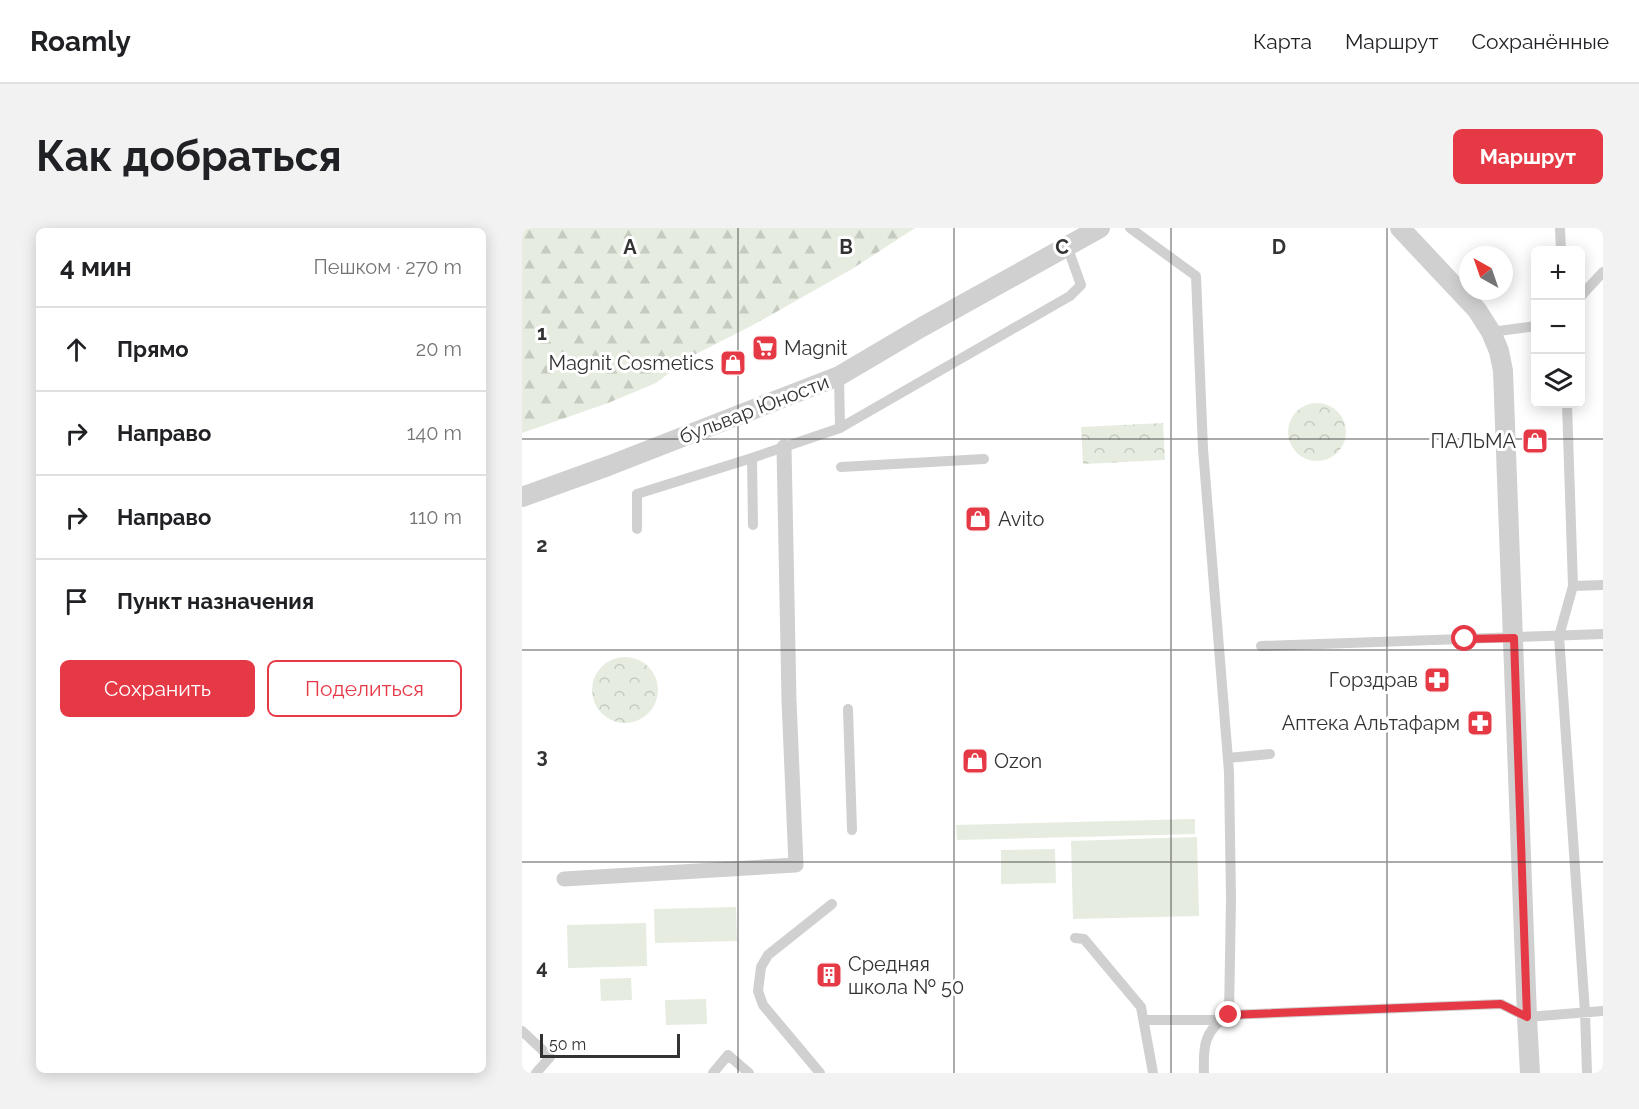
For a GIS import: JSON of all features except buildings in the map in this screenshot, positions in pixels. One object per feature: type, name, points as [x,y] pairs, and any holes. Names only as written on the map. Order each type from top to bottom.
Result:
[{"type":"street","name":"бульвар Юности","points":[[522,497],[839,376],[1100,228]]},
{"type":"street","points":[[1400,228],[1477,310],[1491,332],[1503,371],[1530,1073]]},
{"type":"street","points":[[564,879],[796,865],[789,700],[784,447]]},
{"type":"lane","points":[[1130,228],[1196,276],[1203,449],[1228,758],[1231,900],[1224,1017],[1211,1030],[1205,1041],[1204,1073]]},
{"type":"lane","points":[[1560,228],[1561,246]]},
{"type":"lane","points":[[637,529],[637,494],[840,428],[1070,296],[1081,285],[1067,246]]},
{"type":"lane","points":[[1585,292],[1603,272]]},
{"type":"lane","points":[[1491,332],[1531,327]]},
{"type":"lane","points":[[839,376],[840,428]]},
{"type":"lane","points":[[1567,408],[1573,585],[1559,636],[1585,1012],[1587,1073]]},
{"type":"lane","points":[[752,458],[753,525]]},
{"type":"lane","points":[[841,467],[984,459]]},
{"type":"lane","points":[[1573,585],[1603,585]]},
{"type":"lane","points":[[1261,646],[1603,634]]},
{"type":"lane","points":[[848,709],[852,830]]},
{"type":"lane","points":[[1228,758],[1270,754]]},
{"type":"lane","points":[[819,1073],[763,1005],[758,992],[761,967],[768,955],[832,904]]},
{"type":"lane","points":[[1075,938],[1084,939],[1141,1007],[1154,1073]]},
{"type":"lane","points":[[1144,1020],[1501,1004],[1527,1017],[1603,1011]]},
{"type":"lane","points":[[522,1031],[550,1056],[536,1073]]},
{"type":"lane","points":[[713,1073],[728,1055],[749,1073]]},
{"type":"green space","points":[[522,228],[915,228],[852,269],[753,325],[692,356],[656,383],[608,403],[522,433]]},
{"type":"green space","points":[[1311,403],[1323,403],[1338,411],[1346,426],[1346,438],[1338,453],[1323,461],[1311,461],[1296,453],[1288,438],[1288,426],[1296,411]]},
{"type":"green space","points":[[1163,423],[1165,460],[1083,464],[1081,427]]},
{"type":"green space","points":[[625,657],[638,660],[648,667],[655,677],[658,690],[655,703],[648,713],[638,720],[625,723],[612,720],[602,713],[595,703],[592,690],[595,677],[602,667],[612,660]]},
{"type":"green space","points":[[1195,819],[1195,834],[957,840],[956,825]]},
{"type":"green space","points":[[1197,837],[1199,916],[1073,919],[1071,841]]},
{"type":"green space","points":[[1055,849],[1056,883],[1001,884],[1001,850]]},
{"type":"green space","points":[[736,907],[737,941],[655,943],[654,909]]},
{"type":"green space","points":[[646,923],[647,966],[568,968],[567,925]]},
{"type":"green space","points":[[631,978],[632,1000],[601,1001],[600,979]]},
{"type":"green space","points":[[706,999],[707,1024],[666,1025],[665,1000]]},
{"type":"place","name":"Magnit","points":[[765,348]]},
{"type":"place","name":"Magnit Cosmetics","points":[[733,363]]},
{"type":"place","name":"ПАЛЬМА","points":[[1535,441]]},
{"type":"place","name":"Avito","points":[[978,519]]},
{"type":"place","name":"Горздрав","points":[[1437,680]]},
{"type":"place","name":"Аптека Альтафарм","points":[[1480,723]]},
{"type":"place","name":"Ozon","points":[[975,761]]},
{"type":"place","name":"Средняя школа № 50","points":[[829,975]]},
{"type":"route","points":[[1229,1015],[1501,1004],[1527,1017],[1514,638],[1465,639]]}]
